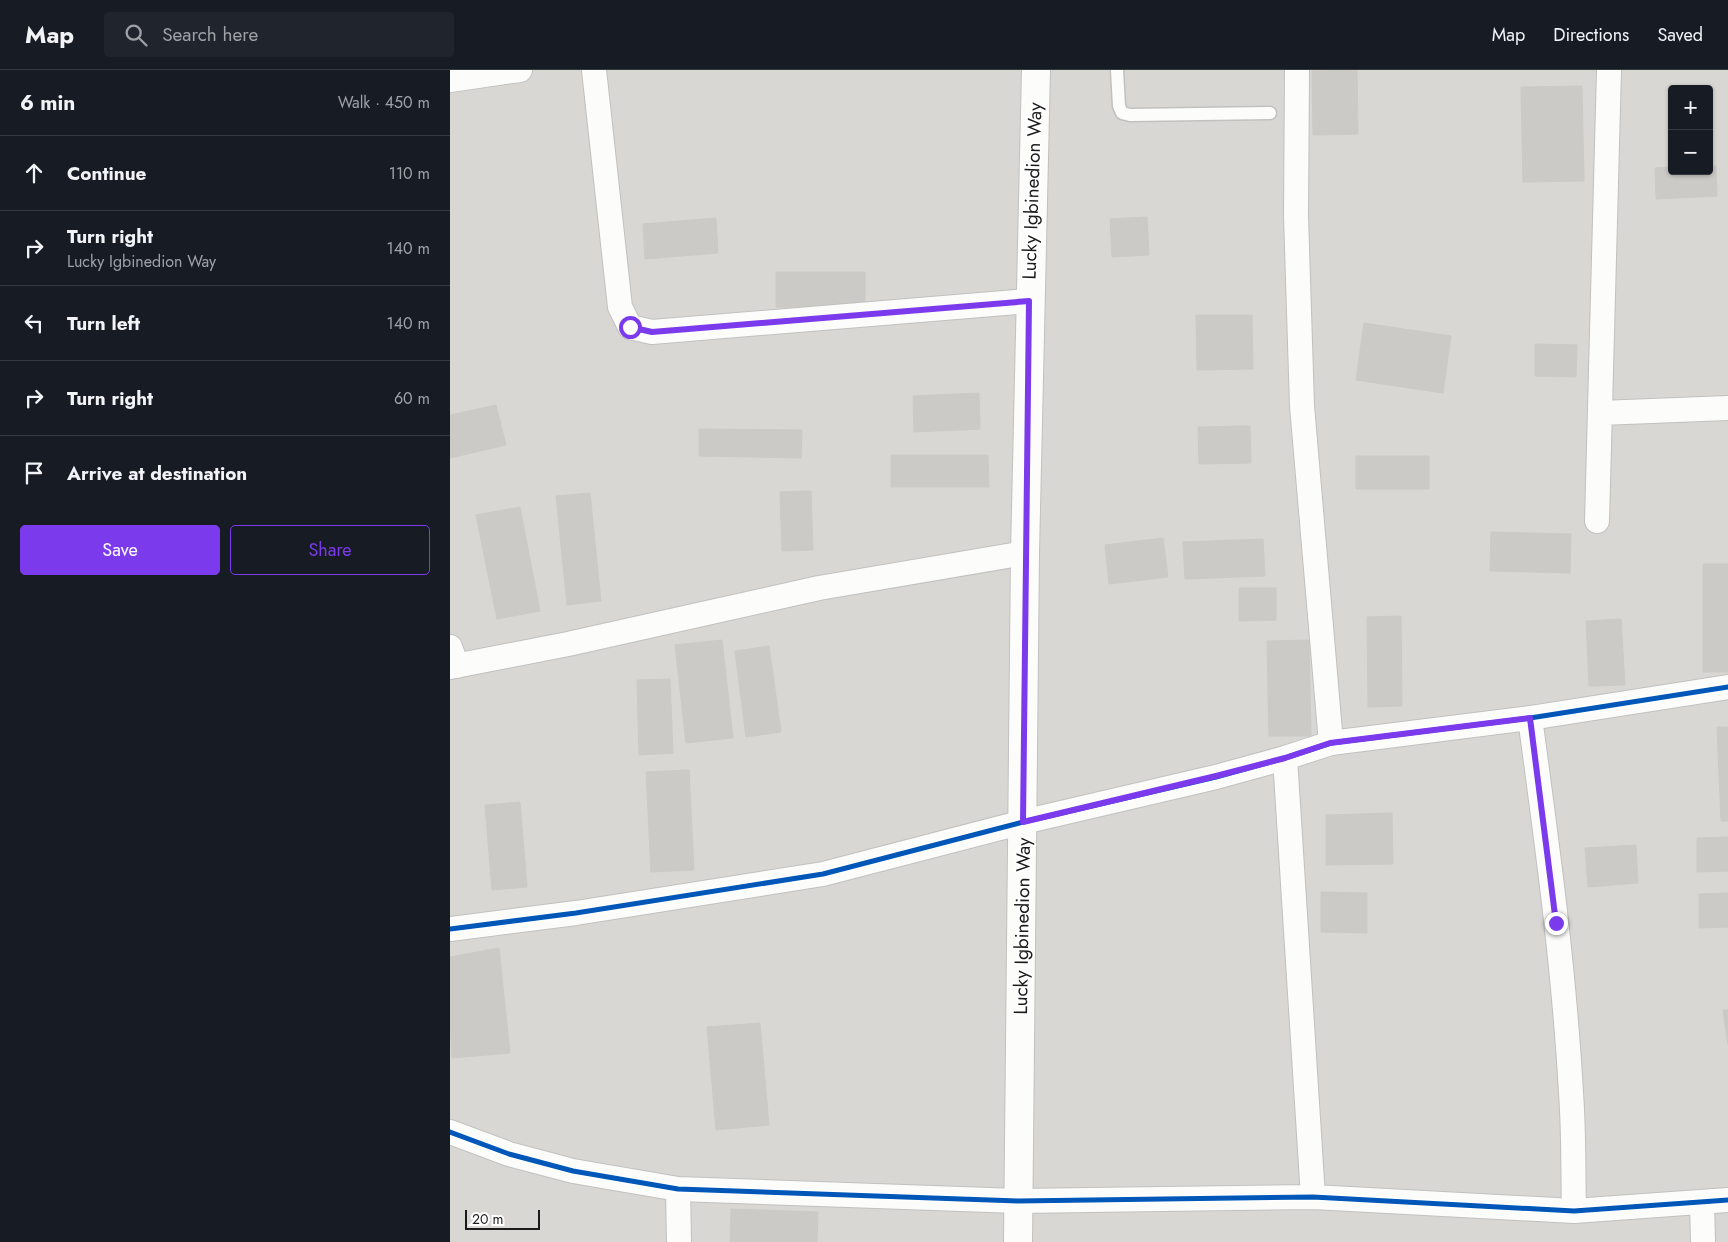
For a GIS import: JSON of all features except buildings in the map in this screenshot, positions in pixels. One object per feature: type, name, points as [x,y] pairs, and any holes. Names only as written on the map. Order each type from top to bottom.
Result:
[{"type":"street","points":[[450,80],[520,70]]},
{"type":"street","points":[[594,70],[620,307],[630,327],[652,332],[1029,301]]},
{"type":"street","name":"Lucky Igbinedion Way","points":[[1018,1242],[1025,553],[1029,301],[1036,70]]},
{"type":"street","points":[[1297,70],[1296,216],[1302,406],[1330,743]]},
{"type":"street","points":[[1597,521],[1609,70]]},
{"type":"street","points":[[1600,413],[1728,408]]},
{"type":"street","points":[[452,660],[568,644],[819,588],[1025,553]]},
{"type":"street","points":[[450,930],[576,913],[823,874],[1023,822],[1198,781],[1285,758],[1330,743],[1530,718],[1728,688]]},
{"type":"street","points":[[1530,718],[1556,923],[1567,1033],[1572,1095],[1574,1211]]},
{"type":"street","points":[[1285,758],[1313,1197]]},
{"type":"street","points":[[450,1132],[509,1154],[573,1171],[678,1189],[1018,1201],[1313,1197],[1574,1211],[1728,1200]]},
{"type":"street","points":[[678,1189],[679,1242]]},
{"type":"street","points":[[1702,1202],[1703,1242]]},
{"type":"lane","points":[[1117,70],[1119,106],[1122,113],[1130,115],[1270,113]]},
{"type":"shaded area","points":[[450,70],[1728,70],[1728,1242],[450,1242]]},
{"type":"cycle path","points":[[450,929],[576,913],[823,874],[1023,822],[1216,777],[1331,743],[1530,718],[1728,687]]},
{"type":"cycle path","points":[[450,1132],[509,1154],[573,1171],[678,1189],[1018,1201],[1313,1197],[1574,1211],[1728,1200]]},
{"type":"route","points":[[630,327],[652,332],[1029,301],[1023,822],[1216,776],[1285,758],[1330,743],[1530,718],[1556,923]]}]
